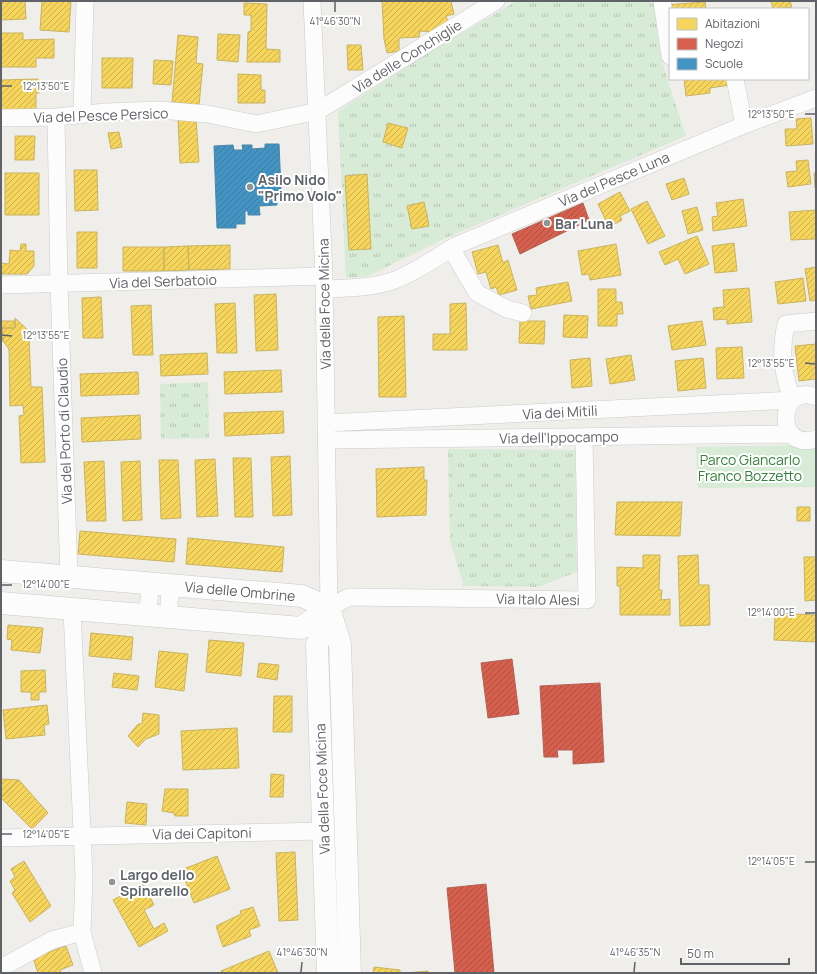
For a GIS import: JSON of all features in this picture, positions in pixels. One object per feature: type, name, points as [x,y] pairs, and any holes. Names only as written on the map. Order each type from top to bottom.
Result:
[{"type":"street","points":[[82,114],[85,1]]},
{"type":"street","name":"Via della Foce Micina","points":[[312,1],[318,111],[324,283],[329,608],[340,644],[350,973]]},
{"type":"street","name":"Via delle Conchiglie","points":[[318,111],[496,1]]},
{"type":"street","points":[[662,1],[669,49]]},
{"type":"street","points":[[735,80],[744,125]]},
{"type":"street","name":"Via del Pesce Luna","points":[[324,283],[364,286],[394,280],[422,266],[452,248],[744,125],[816,98]]},
{"type":"street","name":"Via del Pesce Persico","points":[[1,118],[56,117],[82,114],[159,110],[208,114],[256,124],[318,111]]},
{"type":"street","name":"Via del Porto di Claudio","points":[[56,117],[59,284],[69,576]]},
{"type":"street","points":[[452,248],[477,293],[507,310],[523,313]]},
{"type":"street","name":"Via del Serbatoio","points":[[1,285],[324,283]]},
{"type":"street","points":[[791,434],[785,423],[786,410],[793,400],[783,367],[782,343],[786,324],[816,320]]},
{"type":"street","name":"Via dei Mitili","points":[[327,432],[793,400],[806,395],[816,397]]},
{"type":"street","name":"Via dell'Ippocampo","points":[[327,432],[584,437],[791,434],[802,440],[816,439]]},
{"type":"street","name":"Via Italo Alesi","points":[[329,608],[349,597],[587,600],[584,437]]},
{"type":"street","name":"Via delle Ombrine","points":[[1,571],[302,596],[329,608]]},
{"type":"street","points":[[144,615],[149,606],[150,596],[146,583]]},
{"type":"street","name":"Via delle Ombrine","points":[[171,618],[168,605],[169,595],[174,586]]},
{"type":"street","points":[[1,603],[301,628],[329,608]]},
{"type":"street","name":"Via della Foce Micina","points":[[328,973],[317,645],[329,608]]},
{"type":"street","points":[[72,610],[80,836],[84,876],[82,932],[93,973]]},
{"type":"street","name":"Via dei Capitoni","points":[[1,838],[323,832]]},
{"type":"street","points":[[1,968],[52,940],[82,932]]},
{"type":"green space","points":[[517,1],[656,1],[663,65],[686,136],[448,237],[368,276],[346,278],[338,111],[430,52]]},
{"type":"green space","points":[[208,382],[209,438],[161,439],[160,384]]},
{"type":"green space","name":"Parco Giancarlo Franco Bozzetto","points":[[816,445],[816,487],[698,488],[696,447]]},
{"type":"green space","points":[[448,449],[575,450],[577,572],[538,587],[464,586],[450,541]]},
{"type":"building: Abitazioni","points":[[1,1],[25,1],[26,19],[1,20]]},
{"type":"building: Abitazioni","points":[[42,1],[71,1],[69,32],[40,30]]},
{"type":"building: Abitazioni","points":[[382,1],[451,1],[454,14],[446,16],[448,22],[436,32],[420,31],[419,37],[399,38],[399,51],[387,53],[384,39]]},
{"type":"building: Abitazioni","points":[[771,1],[790,1],[792,7],[782,8],[773,8]]},
{"type":"building: Abitazioni","points":[[705,2],[706,8],[669,8],[664,5]]},
{"type":"building: Abitazioni","points":[[244,3],[267,4],[266,49],[280,50],[280,62],[247,62],[248,32],[251,31],[251,15],[244,15]]},
{"type":"building: Abitazioni","points":[[1,33],[23,33],[23,40],[54,39],[54,58],[36,58],[36,67],[1,67]]},
{"type":"building: Abitazioni","points":[[218,34],[240,35],[238,62],[217,60]]},
{"type":"building: Abitazioni","points":[[178,35],[198,37],[196,63],[203,64],[199,105],[172,102]]},
{"type":"building: Abitazioni","points":[[347,45],[361,45],[363,70],[348,70]]},
{"type":"building: Abitazioni","points":[[102,58],[133,58],[132,88],[102,88]]},
{"type":"building: Abitazioni","points":[[154,60],[173,61],[171,85],[153,84]]},
{"type":"building: Abitazioni","points":[[238,74],[261,75],[261,90],[265,90],[265,103],[238,103]]},
{"type":"building: Abitazioni","points":[[38,79],[39,93],[36,93],[36,109],[1,110],[1,80]]},
{"type":"building: Abitazioni","points":[[684,80],[729,80],[730,85],[710,88],[710,93],[686,96]]},
{"type":"building: Abitazioni","points":[[196,118],[199,162],[180,163],[178,119]]},
{"type":"building: Abitazioni","points":[[811,118],[813,144],[786,146],[785,129],[797,129],[796,119]]},
{"type":"building: Abitazioni","points":[[388,123],[408,128],[402,148],[383,142]]},
{"type":"building: Abitazioni","points":[[119,132],[122,147],[111,149],[108,133]]},
{"type":"building: Abitazioni","points":[[15,136],[35,136],[34,160],[15,160]]},
{"type":"building: Abitazioni","points":[[808,160],[811,184],[788,187],[786,172],[797,171],[796,161]]},
{"type":"building: Abitazioni","points":[[74,170],[97,170],[98,210],[75,211]]},
{"type":"building: Abitazioni","points":[[5,173],[39,173],[39,215],[5,215]]},
{"type":"building: Abitazioni","points":[[814,173],[816,173],[816,188],[815,188]]},
{"type":"building: Abitazioni","points":[[367,174],[371,249],[349,250],[345,176]]},
{"type":"building: Abitazioni","points":[[684,178],[689,194],[672,200],[666,184]]},
{"type":"building: Abitazioni","points":[[620,192],[630,211],[620,216],[622,220],[609,227],[598,204]]},
{"type":"building: Abitazioni","points":[[743,199],[747,226],[713,231],[712,217],[718,216],[716,203]]},
{"type":"building: Abitazioni","points":[[647,201],[665,236],[648,244],[631,209]]},
{"type":"building: Abitazioni","points":[[424,202],[429,226],[412,229],[407,206]]},
{"type":"building: Abitazioni","points":[[697,207],[703,230],[688,234],[682,211]]},
{"type":"building: Abitazioni","points":[[816,210],[816,239],[791,240],[789,212]]},
{"type":"building: Abitazioni","points":[[77,232],[97,232],[97,268],[77,268]]},
{"type":"building: Abitazioni","points":[[697,236],[709,264],[685,274],[678,259],[665,265],[659,252]]},
{"type":"building: Abitazioni","points":[[734,243],[737,271],[715,273],[712,246]]},
{"type":"building: Abitazioni","points":[[21,244],[26,244],[26,251],[34,251],[34,266],[27,274],[1,274],[1,263],[9,264],[10,250],[20,251]]},
{"type":"building: Abitazioni","points":[[616,244],[621,275],[590,280],[589,274],[582,275],[578,251]]},
{"type":"building: Abitazioni","points":[[230,245],[230,269],[189,270],[188,246]]},
{"type":"building: Abitazioni","points":[[498,245],[503,263],[508,260],[517,290],[499,295],[496,287],[491,289],[486,272],[478,274],[472,252]]},
{"type":"building: Abitazioni","points":[[188,246],[189,270],[164,271],[164,247]]},
{"type":"building: Abitazioni","points":[[123,247],[164,247],[164,271],[123,271]]},
{"type":"building: Abitazioni","points":[[816,267],[816,300],[810,301],[805,269]]},
{"type":"building: Abitazioni","points":[[803,278],[806,301],[778,304],[775,282]]},
{"type":"building: Abitazioni","points":[[568,282],[572,301],[531,309],[528,296],[537,295],[536,288]]},
{"type":"building: Abitazioni","points":[[749,288],[752,322],[727,324],[727,319],[714,320],[713,308],[724,307],[723,290]]},
{"type":"building: Abitazioni","points":[[598,289],[616,289],[616,302],[622,302],[623,314],[617,314],[617,326],[598,326]]},
{"type":"building: Abitazioni","points":[[276,294],[278,350],[256,351],[254,295]]},
{"type":"building: Abitazioni","points":[[101,297],[103,338],[83,338],[82,298]]},
{"type":"building: Abitazioni","points":[[235,303],[237,353],[217,353],[215,304]]},
{"type":"building: Abitazioni","points":[[466,303],[467,350],[433,350],[433,334],[450,334],[450,304]]},
{"type":"building: Abitazioni","points":[[151,305],[153,355],[133,355],[131,306]]},
{"type":"building: Abitazioni","points":[[564,315],[588,316],[587,338],[563,337]]},
{"type":"building: Abitazioni","points":[[404,316],[406,397],[379,397],[378,317]]},
{"type":"building: Abitazioni","points":[[15,318],[32,334],[29,336],[31,387],[42,387],[45,462],[21,463],[19,416],[24,415],[23,405],[10,406],[9,349],[3,341],[2,328],[15,328]]},
{"type":"building: Abitazioni","points":[[1,321],[15,321],[15,328],[2,328],[3,341],[1,341]]},
{"type":"building: Abitazioni","points":[[520,321],[545,321],[544,344],[519,343]]},
{"type":"building: Abitazioni","points":[[702,321],[706,345],[672,350],[668,326]]},
{"type":"building: Abitazioni","points":[[816,344],[816,379],[799,381],[795,346]]},
{"type":"building: Abitazioni","points":[[742,347],[744,378],[717,379],[716,348]]},
{"type":"building: Abitazioni","points":[[207,353],[208,374],[161,376],[160,355]]},
{"type":"building: Abitazioni","points":[[631,355],[635,380],[610,384],[606,359]]},
{"type":"building: Abitazioni","points":[[590,358],[592,386],[572,388],[570,360]]},
{"type":"building: Abitazioni","points":[[703,358],[706,388],[678,391],[675,361]]},
{"type":"building: Abitazioni","points":[[281,370],[282,392],[225,394],[224,372]]},
{"type":"building: Abitazioni","points":[[138,372],[139,394],[81,396],[80,374]]},
{"type":"building: Abitazioni","points":[[283,411],[284,433],[225,436],[224,413]]},
{"type":"building: Abitazioni","points":[[140,415],[141,439],[82,442],[81,418]]},
{"type":"building: Abitazioni","points":[[290,456],[292,515],[273,516],[271,457]]},
{"type":"building: Abitazioni","points":[[233,458],[251,458],[253,517],[235,517]]},
{"type":"building: Abitazioni","points":[[215,459],[218,516],[197,517],[195,460]]},
{"type":"building: Abitazioni","points":[[159,460],[178,460],[181,518],[161,519]]},
{"type":"building: Abitazioni","points":[[104,461],[106,521],[87,521],[84,462]]},
{"type":"building: Abitazioni","points":[[140,461],[142,520],[123,521],[121,462]]},
{"type":"building: Abitazioni","points":[[424,467],[424,480],[427,480],[426,515],[377,517],[376,469]]},
{"type":"building: Abitazioni","points":[[617,502],[682,502],[680,536],[615,535]]},
{"type":"building: Abitazioni","points":[[797,507],[810,507],[810,521],[797,521]]},
{"type":"building: Abitazioni","points":[[80,531],[176,539],[174,562],[78,554]]},
{"type":"building: Abitazioni","points":[[188,538],[284,547],[282,572],[186,564]]},
{"type":"building: Abitazioni","points":[[643,555],[660,555],[659,590],[662,590],[661,600],[670,599],[670,615],[620,615],[620,586],[617,586],[617,567],[643,568]]},
{"type":"building: Abitazioni","points":[[698,555],[699,585],[709,585],[710,625],[680,626],[678,556]]},
{"type":"building: Abitazioni","points":[[804,557],[816,557],[816,600],[805,601]]},
{"type":"building: Abitazioni","points":[[775,613],[816,615],[816,642],[774,640]]},
{"type":"building: Abitazioni","points":[[8,625],[43,628],[40,653],[11,650],[12,640],[7,639]]},
{"type":"building: Abitazioni","points":[[91,633],[133,637],[131,660],[89,656]]},
{"type":"building: Abitazioni","points":[[209,640],[244,643],[241,676],[206,672]]},
{"type":"building: Abitazioni","points":[[159,651],[188,654],[184,691],[155,687]]},
{"type":"building: Abitazioni","points":[[259,663],[279,665],[277,680],[257,677]]},
{"type":"building: Abitazioni","points":[[45,670],[46,692],[39,692],[39,700],[31,700],[31,692],[21,692],[21,671]]},
{"type":"building: Abitazioni","points":[[114,673],[139,676],[137,690],[112,687]]},
{"type":"building: Abitazioni","points":[[274,696],[292,696],[292,732],[273,732]]},
{"type":"building: Abitazioni","points":[[47,705],[49,724],[44,725],[45,735],[6,739],[3,710]]},
{"type":"building: Abitazioni","points":[[143,713],[159,715],[159,734],[146,739],[138,747],[128,736],[138,724],[142,724]]},
{"type":"building: Abitazioni","points":[[237,728],[239,768],[183,770],[181,731]]},
{"type":"building: Abitazioni","points":[[271,774],[284,775],[283,797],[270,797]]},
{"type":"building: Abitazioni","points":[[1,779],[19,780],[1,798]]},
{"type":"building: Abitazioni","points":[[19,780],[48,813],[32,829],[1,798]]},
{"type":"building: Abitazioni","points":[[165,789],[188,789],[188,816],[175,816],[174,813],[162,811]]},
{"type":"building: Abitazioni","points":[[127,802],[147,804],[146,825],[125,823]]},
{"type":"building: Abitazioni","points":[[295,852],[298,920],[279,921],[276,853]]},
{"type":"building: Abitazioni","points":[[217,856],[230,889],[194,903],[181,870]]},
{"type":"building: Abitazioni","points":[[24,861],[51,906],[30,922],[12,893],[15,890],[10,881],[15,877],[11,869]]},
{"type":"building: Abitazioni","points":[[143,884],[154,905],[144,910],[154,929],[164,923],[168,931],[139,947],[113,900]]},
{"type":"building: Abitazioni","points":[[253,907],[260,926],[249,930],[251,936],[223,947],[216,926],[241,914],[240,911]]},
{"type":"building: Abitazioni","points":[[66,946],[73,965],[60,970],[61,973],[38,973],[33,958]]},
{"type":"building: Abitazioni","points":[[269,951],[278,973],[222,973],[221,971]]},
{"type":"building: Abitazioni","points":[[374,967],[400,970],[400,973],[373,973]]},
{"type":"building: Abitazioni","points":[[428,971],[428,973],[405,973]]},
{"type":"building: Negozi","points":[[583,203],[589,220],[520,254],[512,234]]},
{"type":"building: Negozi","points":[[512,659],[519,714],[488,718],[481,663]]},
{"type":"building: Negozi","points":[[600,683],[604,762],[573,764],[573,750],[557,750],[558,757],[544,757],[540,686]]},
{"type":"building: Negozi","points":[[486,884],[494,973],[455,973],[447,888]]},
{"type":"building: Scuole","points":[[265,144],[279,144],[281,190],[276,191],[277,205],[259,206],[260,215],[248,215],[248,211],[245,211],[245,224],[236,224],[236,228],[217,228],[214,146],[233,145],[234,150],[243,150],[242,145],[252,145],[252,149],[265,148]]},
{"type":"place","name":"Asilo Nido \"Primo Volo\"","points":[[250,187]]},
{"type":"place","name":"Bar Luna","points":[[547,223]]},
{"type":"place","name":"Largo dello Spinarello","points":[[112,882]]}]
